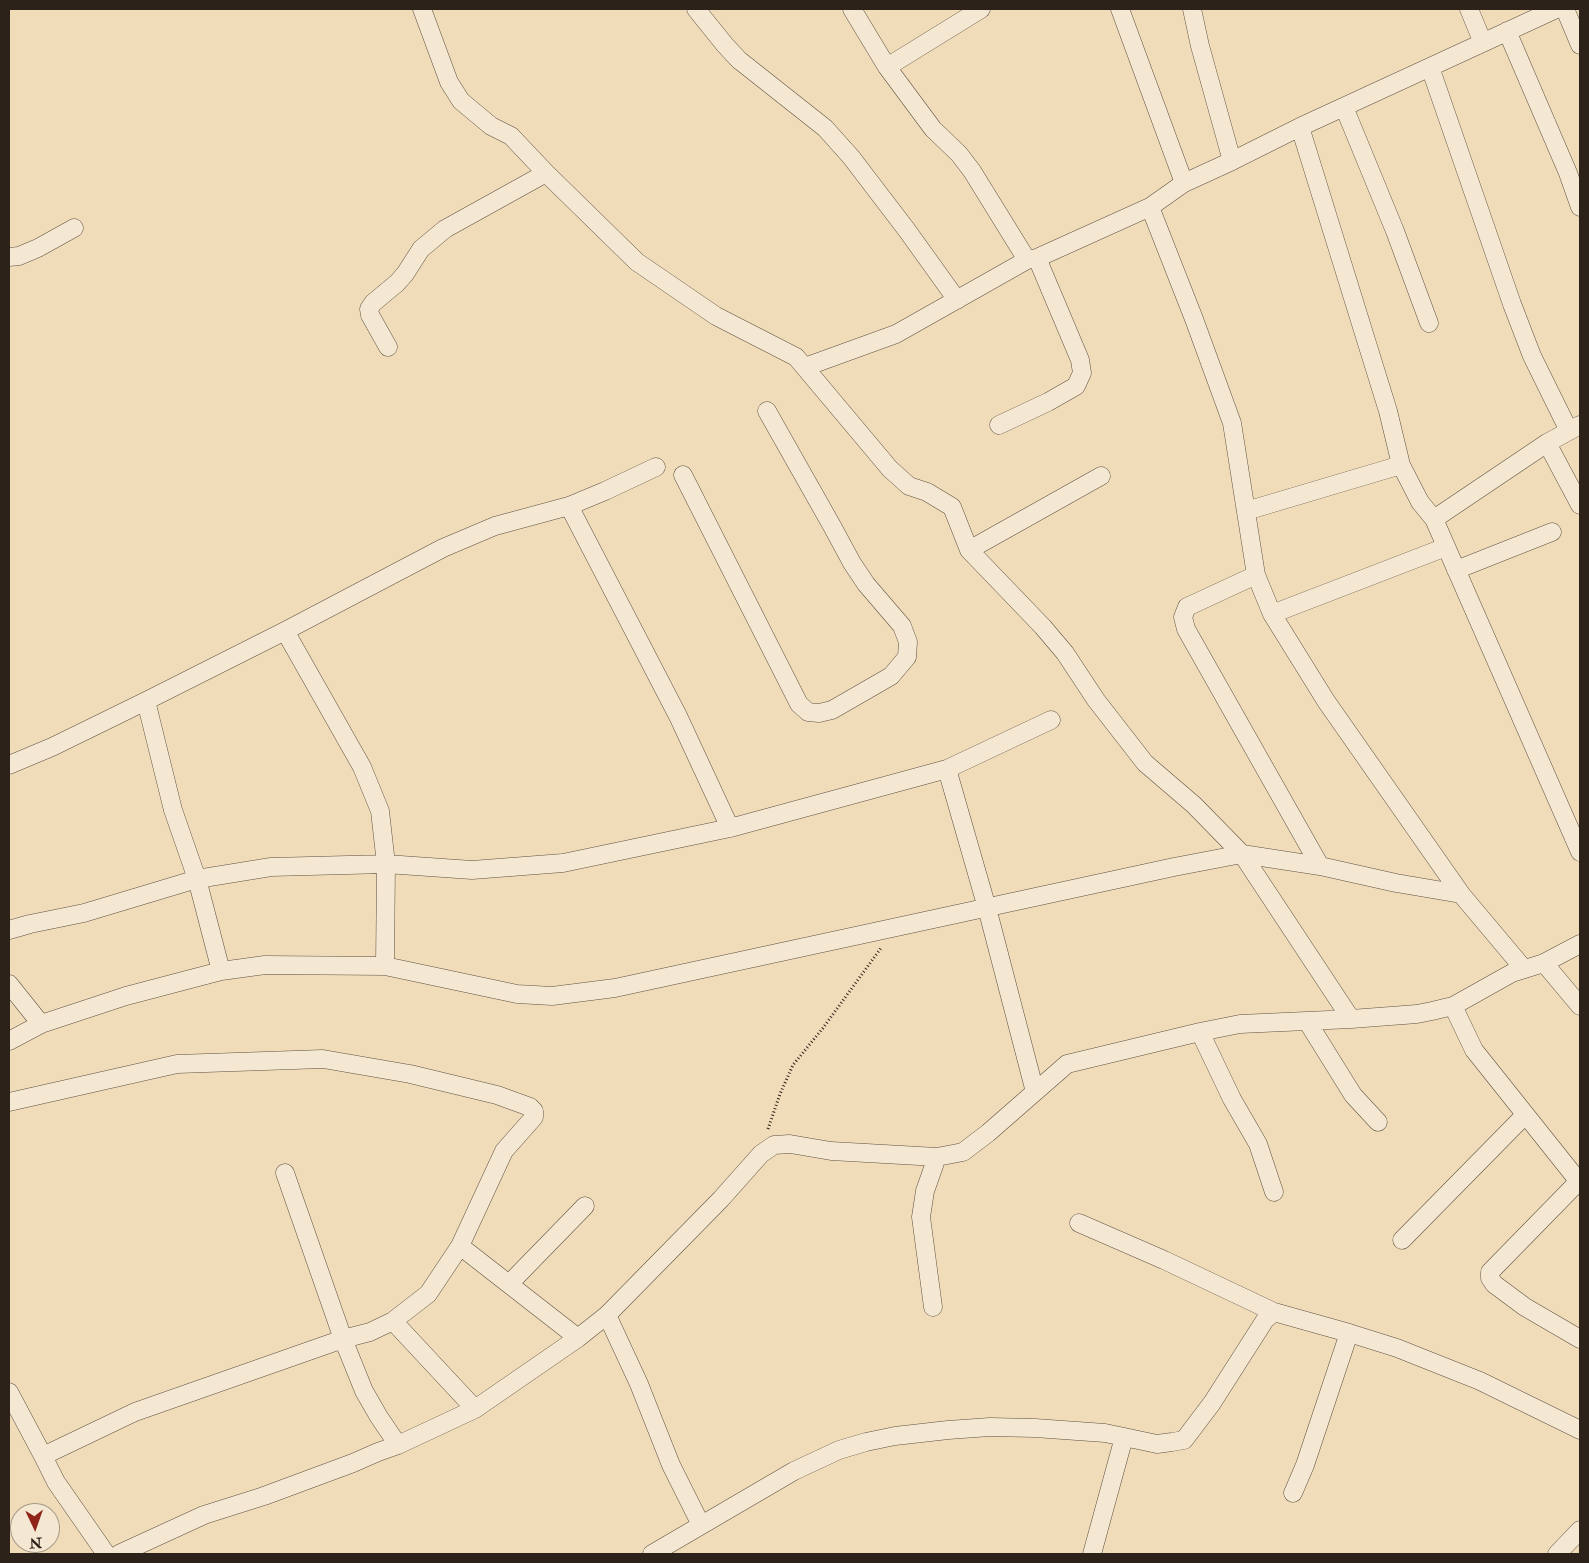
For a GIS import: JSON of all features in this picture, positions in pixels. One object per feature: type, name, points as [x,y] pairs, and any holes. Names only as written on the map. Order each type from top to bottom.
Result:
[{"type":"street","points":[[422,9],[449,82],[461,101],[491,126],[511,136],[637,262],[716,316],[796,357],[890,469],[909,486],[927,492],[952,507],[970,550],[1043,627],[1145,763],[1194,805],[1242,854],[1351,1019]]},
{"type":"street","points":[[696,9],[725,46],[739,60],[825,128],[851,157],[957,300]]},
{"type":"street","points":[[852,9],[887,68],[933,129],[959,154],[972,171],[1032,259],[1080,360],[1082,373],[1076,386],[1048,402],[999,425]]},
{"type":"street","points":[[887,68],[981,9]]},
{"type":"street","points":[[1120,9],[1184,183]]},
{"type":"street","points":[[1192,9],[1200,46],[1232,161]]},
{"type":"street","points":[[1469,9],[1483,43]]},
{"type":"street","points":[[805,367],[896,334],[1032,259],[1150,208],[1184,183],[1300,127],[1556,9]]},
{"type":"street","points":[[1566,9],[1580,45]]},
{"type":"street","points":[[1507,31],[1568,173],[1580,207]]},
{"type":"street","points":[[1430,67],[1512,304],[1532,356],[1575,428],[1547,443],[1434,519]]},
{"type":"street","points":[[1344,107],[1395,230],[1429,324]]},
{"type":"street","points":[[1300,127],[1388,411],[1400,465],[1420,502],[1434,519],[1580,852]]},
{"type":"street","points":[[388,347],[370,315],[370,309],[380,297],[397,283],[421,249],[445,229],[546,173]]},
{"type":"street","points":[[1150,208],[1194,318],[1232,423],[1238,448],[1256,575],[1272,614],[1326,701],[1461,894],[1524,969]]},
{"type":"street","points":[[9,257],[19,256],[38,248],[74,228]]},
{"type":"street","points":[[683,475],[799,704],[808,712],[819,713],[832,710],[891,676],[907,657],[908,642],[902,626],[866,584],[852,564],[766,411]]},
{"type":"street","points":[[1547,443],[1580,504]]},
{"type":"street","points":[[1246,511],[1400,465]]},
{"type":"street","points":[[9,765],[52,747],[146,701],[452,544],[495,526],[569,506],[656,468]]},
{"type":"street","points":[[970,550],[1101,476]]},
{"type":"street","points":[[569,506],[678,716],[730,828]]},
{"type":"street","points":[[1456,570],[1552,532]]},
{"type":"street","points":[[1272,614],[1446,547]]},
{"type":"street","points":[[1256,575],[1187,607],[1183,617],[1186,629],[1320,866]]},
{"type":"street","points":[[285,631],[362,767],[380,811],[386,864],[385,966]]},
{"type":"street","points":[[146,701],[173,810],[197,879],[221,971]]},
{"type":"street","points":[[9,930],[84,913],[197,879],[271,867],[386,864],[472,870],[563,863],[730,828],[947,769],[1052,720]]},
{"type":"street","points":[[947,769],[1035,1092]]},
{"type":"street","points":[[9,1042],[40,1024],[126,996],[221,971],[265,965],[385,966],[517,994],[552,996],[615,988],[1242,854],[1320,866],[1396,883],[1461,894]]},
{"type":"street","points":[[119,1554],[204,1515],[281,1490],[353,1463],[475,1409],[578,1338],[607,1315],[721,1199],[761,1154],[774,1145],[790,1144],[831,1151],[938,1157],[963,1152],[988,1133],[1067,1064],[1240,1024],[1417,1014],[1453,1006],[1512,973],[1544,963],[1580,944]]},
{"type":"street","points":[[1544,963],[1580,1006]]},
{"type":"street","points":[[9,984],[40,1024]]},
{"type":"street","points":[[1453,1006],[1474,1050],[1580,1182],[1490,1272],[1490,1278],[1494,1284],[1525,1307],[1580,1339]]},
{"type":"street","points":[[1307,1021],[1353,1095],[1378,1122]]},
{"type":"street","points":[[1200,1032],[1232,1099],[1258,1144],[1274,1192]]},
{"type":"street","points":[[9,1102],[177,1064],[323,1059],[410,1074],[497,1094],[530,1107],[534,1111],[534,1117],[504,1151],[460,1246],[428,1294],[393,1321],[370,1332],[343,1339],[135,1412],[43,1456]]},
{"type":"street","points":[[1402,1240],[1526,1115]]},
{"type":"street","points":[[934,1307],[921,1217],[925,1191],[938,1157]]},
{"type":"street","points":[[285,1173],[343,1339],[364,1391],[398,1444]]},
{"type":"street","points":[[509,1284],[585,1206]]},
{"type":"street","points":[[1079,1223],[1164,1260],[1274,1312],[1349,1332],[1397,1348],[1480,1381],[1580,1430]]},
{"type":"street","points":[[460,1246],[578,1338]]},
{"type":"street","points":[[652,1554],[794,1471],[840,1450],[866,1442],[895,1436],[990,1427],[1105,1433],[1157,1444],[1184,1440],[1212,1403],[1265,1320],[1274,1312]]},
{"type":"street","points":[[607,1315],[635,1375],[671,1465],[701,1525]]},
{"type":"street","points":[[393,1321],[475,1409]]},
{"type":"street","points":[[1293,1493],[1305,1465],[1349,1332]]},
{"type":"street","points":[[9,1392],[56,1482],[106,1554]]},
{"type":"street","points":[[1092,1554],[1124,1437]]},
{"type":"street","points":[[1557,1554],[1580,1530]]},
{"type":"path","points":[[761,1154],[772,1116],[793,1065],[823,1028],[895,928]]}]
